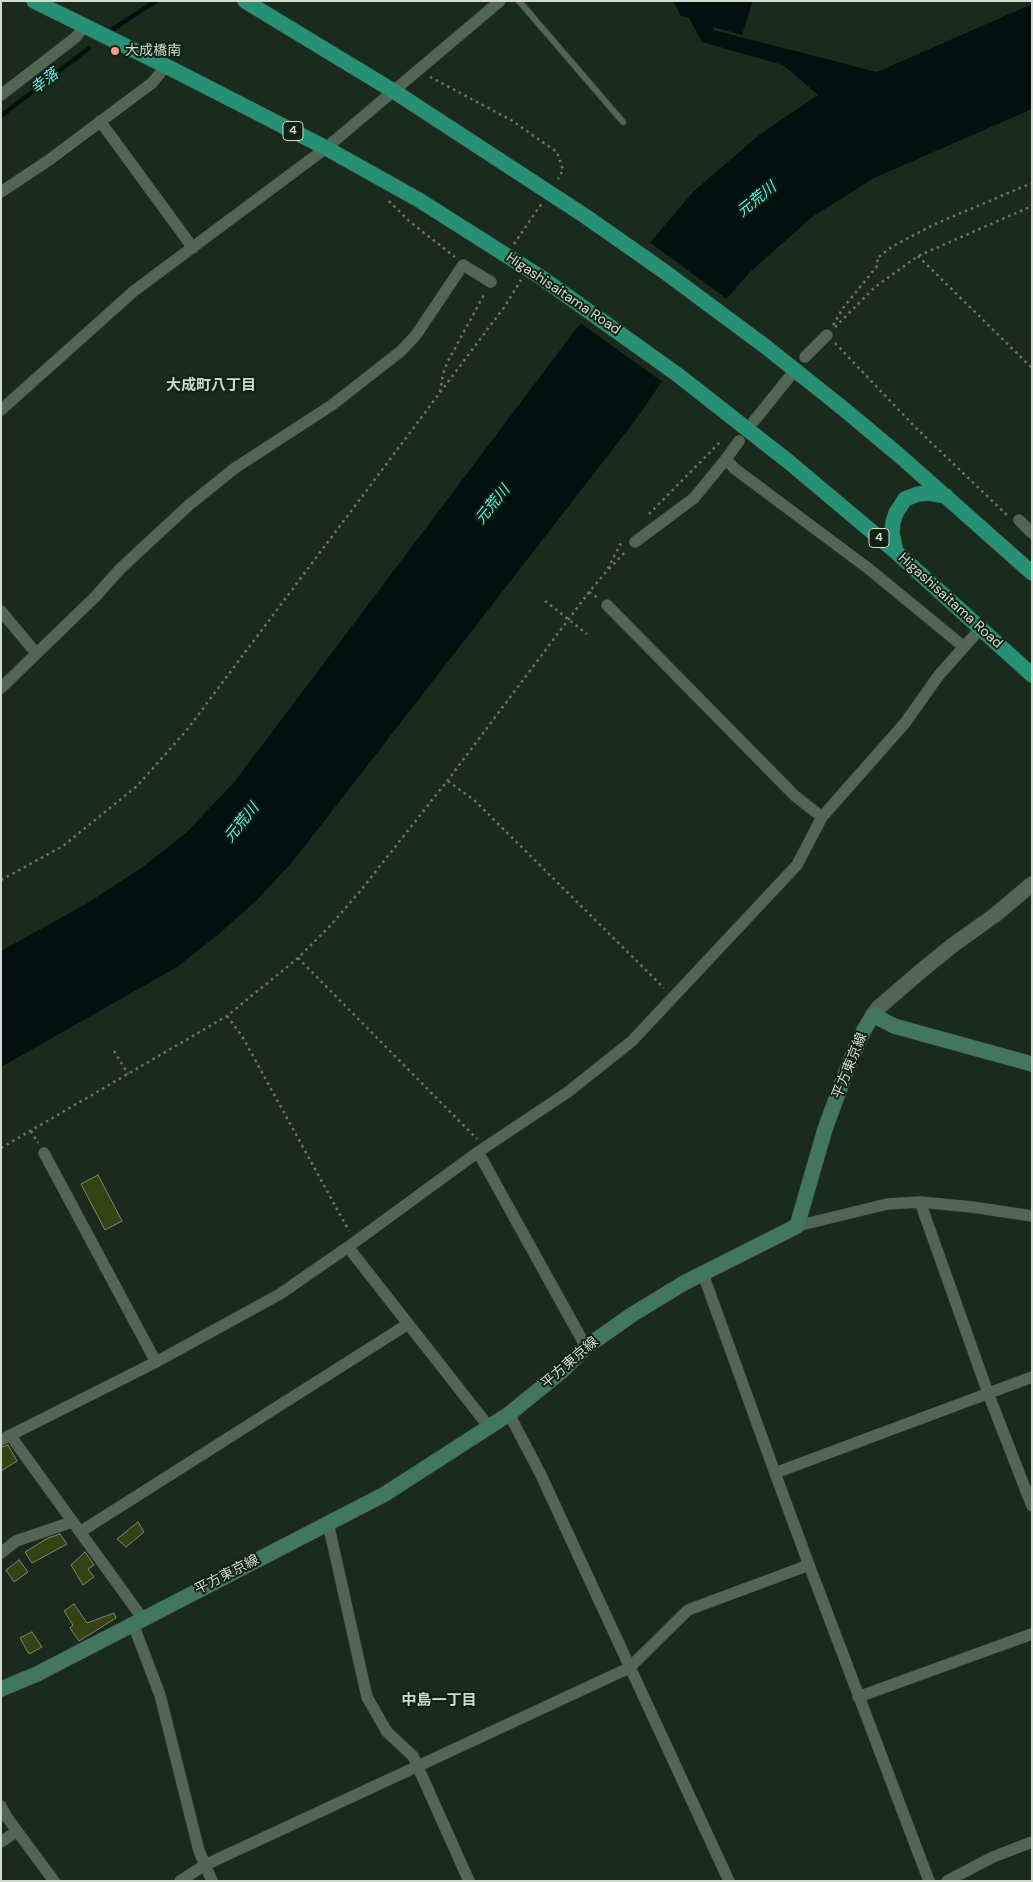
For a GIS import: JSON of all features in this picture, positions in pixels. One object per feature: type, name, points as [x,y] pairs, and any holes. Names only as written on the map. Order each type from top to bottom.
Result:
[{"type":"highway","points":[[245,1],[394,92],[585,216],[665,272],[766,347],[893,450],[1032,572]]},
{"type":"highway","name":"Higashisaitama Road","points":[[38,2],[326,148],[419,200],[542,278],[614,328],[721,408],[789,462],[896,552],[1032,675]]},
{"type":"highway","name":"4","points":[[896,552],[892,533],[893,522],[896,513],[906,499],[924,493],[946,496]]},
{"type":"main road","name":"平方東京線","points":[[1,1689],[36,1674],[385,1494],[509,1414],[562,1371],[586,1347],[662,1296],[797,1226],[825,1129],[853,1054],[864,1030],[874,1015],[894,1026],[1032,1064]]},
{"type":"street","points":[[4,403],[134,291],[326,148],[420,71],[500,1]]},
{"type":"street","points":[[1,95],[76,37],[85,25]]},
{"type":"street","points":[[1,192],[49,160],[100,120],[152,83],[166,66]]},
{"type":"street","points":[[100,120],[193,248]]},
{"type":"street","points":[[1,688],[120,569],[189,505],[235,468],[332,405],[401,351],[416,335],[463,265],[491,282]]},
{"type":"street","points":[[805,357],[827,335]]},
{"type":"street","points":[[754,421],[791,375]]},
{"type":"street","points":[[631,539],[694,498],[739,441]]},
{"type":"street","points":[[726,459],[750,481],[869,569],[964,646]]},
{"type":"street","points":[[1019,520],[1032,533]]},
{"type":"street","points":[[607,605],[795,796],[822,817]]},
{"type":"street","points":[[1,611],[36,653]]},
{"type":"street","points":[[212,1881],[199,1851],[160,1696],[138,1622],[80,1532],[6,1438],[156,1362],[280,1294],[582,1080],[632,1041],[797,865],[822,817],[905,723],[939,674],[981,628]]},
{"type":"street","points":[[874,1015],[878,1008],[921,971],[953,945],[996,915],[1032,884]]},
{"type":"street","points":[[481,1150],[586,1347]]},
{"type":"street","points":[[44,1153],[156,1362]]},
{"type":"street","points":[[797,1226],[887,1204],[920,1202],[972,1206],[1032,1216]]},
{"type":"street","points":[[920,1202],[988,1393],[1032,1506]]},
{"type":"street","points":[[352,1244],[408,1324],[489,1428]]},
{"type":"street","points":[[703,1274],[809,1565],[929,1881]]},
{"type":"street","points":[[80,1532],[408,1324]]},
{"type":"street","points":[[775,1473],[1032,1377]]},
{"type":"street","points":[[509,1414],[540,1473],[729,1881]]},
{"type":"street","points":[[1,1553],[16,1541],[72,1522]]},
{"type":"street","points":[[328,1522],[367,1697],[387,1732],[413,1756],[470,1881]]},
{"type":"street","points":[[180,1881],[205,1865],[629,1668],[688,1610],[809,1565]]},
{"type":"street","points":[[858,1696],[1032,1634]]},
{"type":"street","points":[[1,1806],[54,1881]]},
{"type":"street","points":[[1,1842],[17,1831]]},
{"type":"street","points":[[947,1881],[993,1857],[1032,1842]]},
{"type":"lane","points":[[519,1],[623,122]]},
{"type":"path","points":[[420,71],[511,120],[556,152],[563,170],[558,179]]},
{"type":"path","points":[[827,335],[843,308],[878,265],[877,258],[882,254],[893,246],[935,224],[1032,183]]},
{"type":"path","points":[[511,249],[546,198]]},
{"type":"path","points":[[389,201],[409,221],[453,254],[463,265]]},
{"type":"path","points":[[827,335],[875,287],[918,256],[1032,206]]},
{"type":"path","points":[[918,256],[1032,368]]},
{"type":"path","points":[[1,880],[63,846],[137,786],[186,730],[505,306],[523,277]]},
{"type":"path","points":[[440,393],[443,374],[448,361],[491,282]]},
{"type":"path","points":[[827,335],[918,430],[1013,522],[1019,520]]},
{"type":"path","points":[[648,515],[725,436]]},
{"type":"path","points":[[606,572],[621,542],[631,539]]},
{"type":"path","points":[[1,1148],[227,1016],[298,958],[330,926],[361,890],[448,780],[631,539]]},
{"type":"path","points":[[545,601],[587,634]]},
{"type":"path","points":[[448,780],[474,800],[674,998]]},
{"type":"path","points":[[298,958],[316,974],[481,1150]]},
{"type":"path","points":[[227,1016],[242,1036],[352,1244]]},
{"type":"path","points":[[114,1051],[128,1074]]},
{"type":"water","name":"元荒川","points":[[673,1],[753,1],[742,35],[714,27],[713,30],[877,72],[1032,4],[1032,109],[874,178],[812,217],[749,273],[688,343],[637,418],[294,860],[257,900],[220,933],[177,967],[1,1067],[1,951],[86,904],[144,866],[187,832],[235,781],[573,333],[693,192],[759,135],[818,95],[783,65],[702,42],[689,18],[681,16]]},
{"type":"pier","points":[[648,241],[728,300],[690,344],[664,383],[579,322]]},
{"type":"building","points":[[98,1175],[122,1221],[105,1230],[81,1184]]},
{"type":"building","points":[[8,1445],[17,1461],[1,1471],[1,1447]]},
{"type":"building","points":[[138,1522],[144,1532],[126,1547],[117,1539]]},
{"type":"building","points":[[60,1534],[67,1544],[32,1563],[25,1552],[48,1538]]},
{"type":"building","points":[[85,1552],[94,1565],[88,1569],[94,1577],[83,1585],[71,1565]]},
{"type":"building","points":[[19,1560],[28,1572],[14,1582],[6,1570]]},
{"type":"building","points":[[74,1604],[87,1623],[114,1613],[116,1618],[79,1641],[70,1628],[73,1625],[64,1611]]},
{"type":"building","points":[[32,1632],[42,1647],[29,1654],[20,1638]]},
{"type":"waterway","name":"幸落","points":[[113,29],[156,1]]},
{"type":"waterway","name":"幸落","points":[[1,116],[89,48]]},
{"type":"place","name":"大成橋南","points":[[115,51]]},
{"type":"district","name":"大成町八丁目","points":[[211,386]]},
{"type":"district","name":"中島一丁目","points":[[439,1701]]}]
